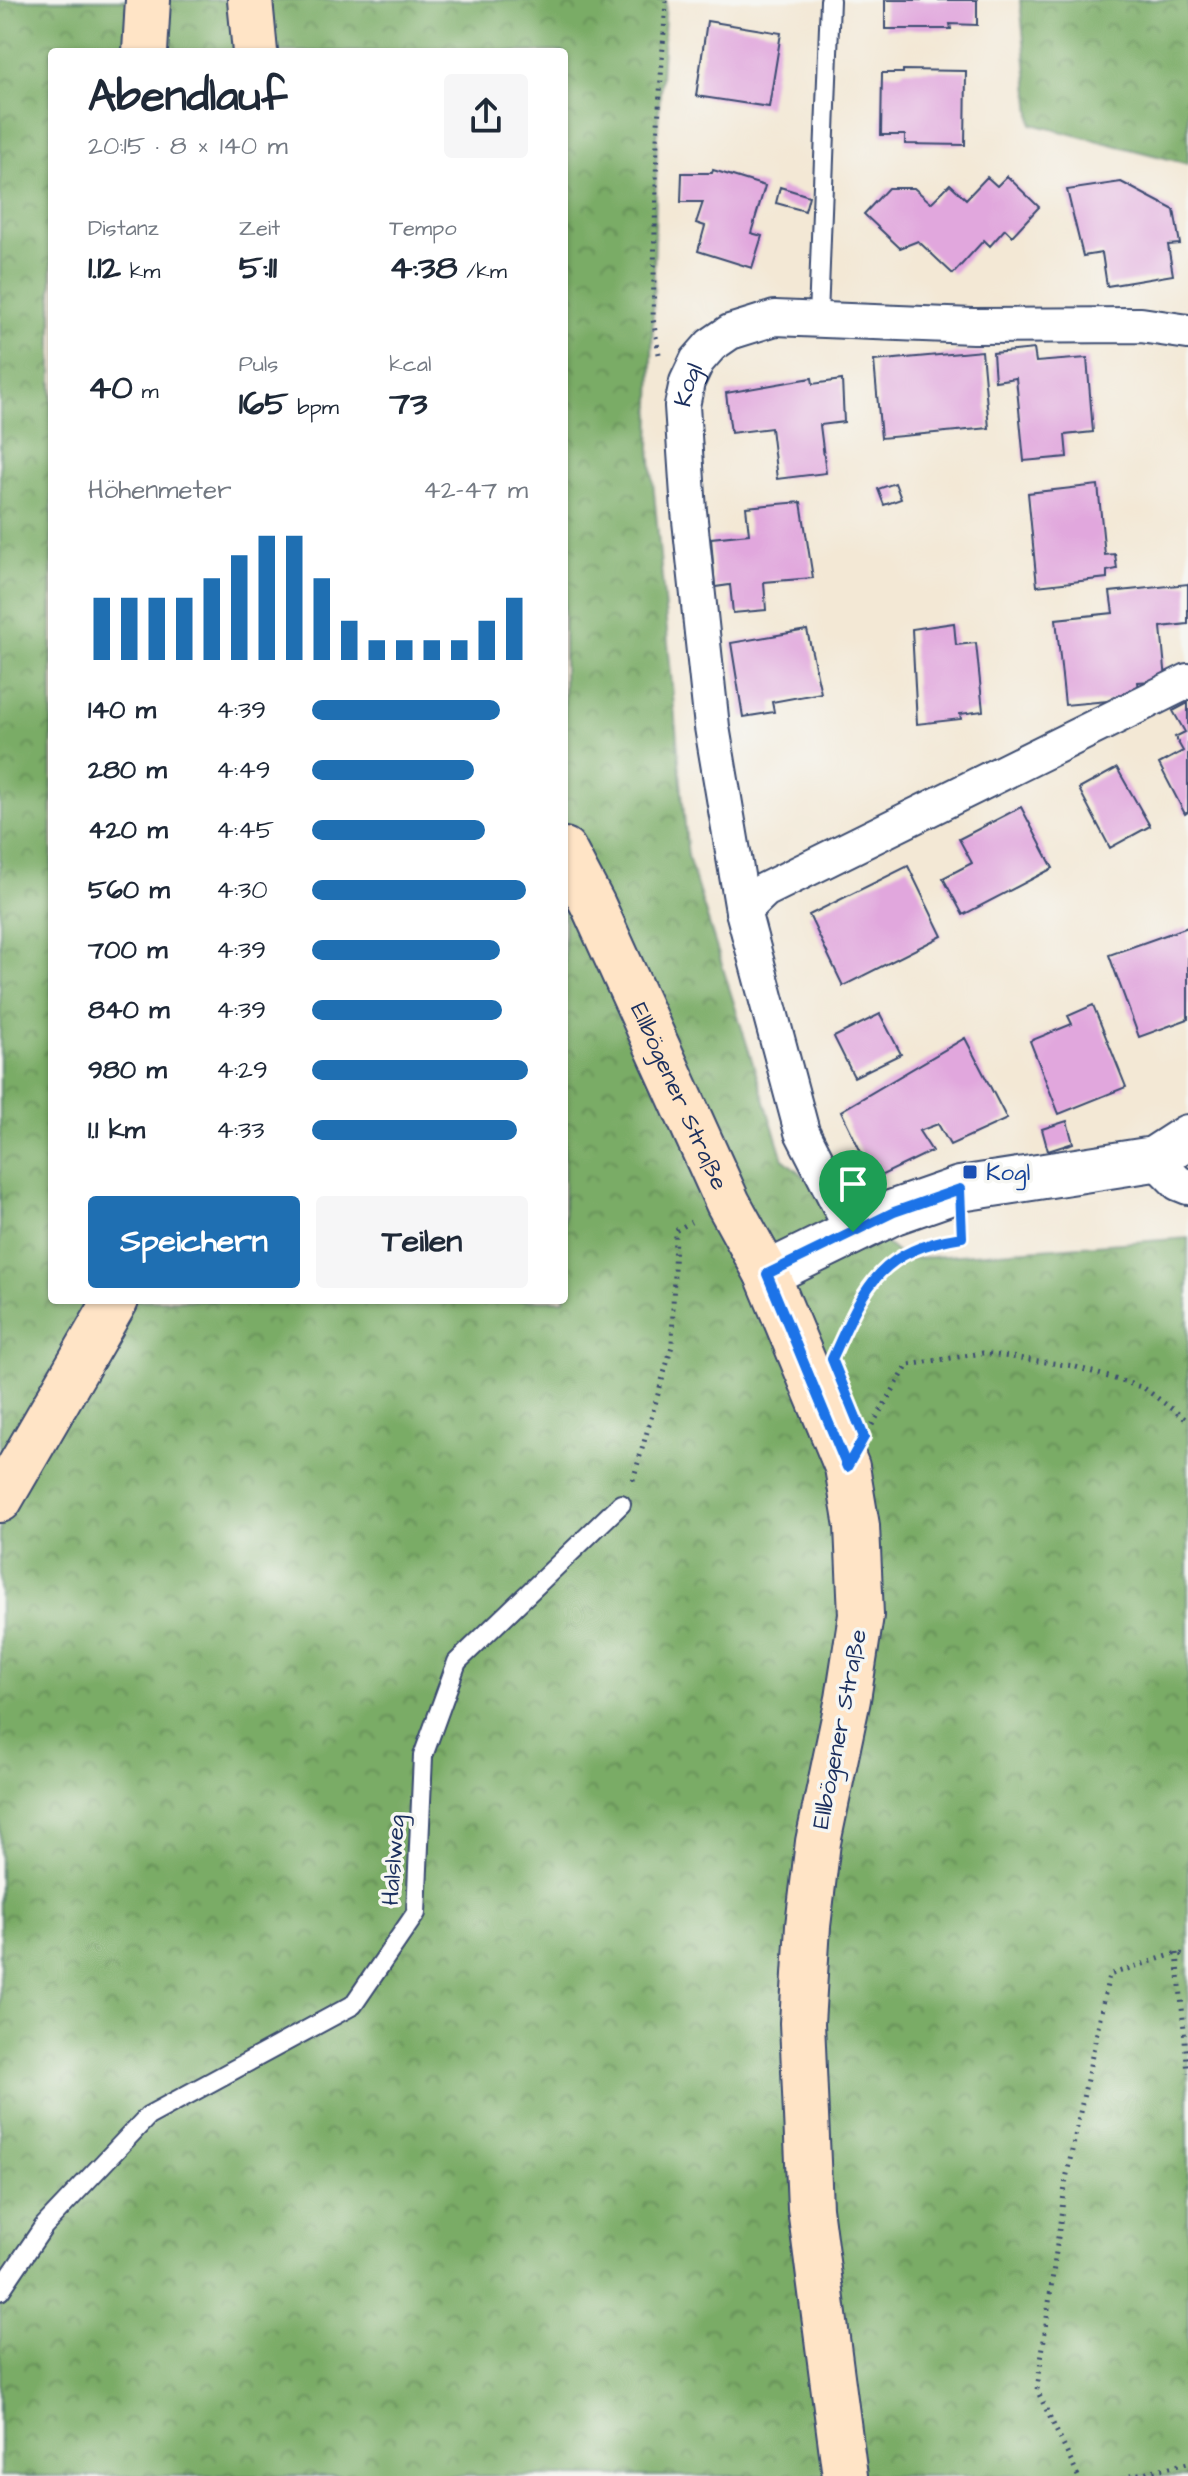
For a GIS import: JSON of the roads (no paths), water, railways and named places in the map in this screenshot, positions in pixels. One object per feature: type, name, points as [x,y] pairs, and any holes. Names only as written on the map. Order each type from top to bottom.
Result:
[{"type":"main road","points":[[145,48],[148,0]]},
{"type":"main road","points":[[250,0],[255,48]]},
{"type":"main road","name":"Ellbögener Straße","points":[[568,858],[593,905],[728,1203],[767,1274],[847,1467],[857,1526],[861,1615],[848,1699],[818,1842],[808,1926],[802,2023],[810,2208],[845,2476]]},
{"type":"main road","points":[[0,1500],[114,1304]]},
{"type":"street","name":"Kogl","points":[[853,1232],[802,1132],[743,911],[712,727],[682,406],[687,382],[697,361],[730,332],[775,318],[818,317],[973,326],[1141,325],[1178,328],[1188,332]]},
{"type":"street","points":[[743,911],[765,890],[1188,681]]},
{"type":"street","points":[[767,1274],[894,1212],[960,1189],[1171,1148],[1178,1183],[1188,1187]]},
{"type":"lane","points":[[818,317],[830,0]]},
{"type":"lane","name":"Halslweg","points":[[0,2291],[44,2226],[148,2116],[353,2005],[416,1913],[423,1756],[457,1662],[621,1504]]},
{"type":"place","name":"Kogl","points":[[970,1172]]}]
